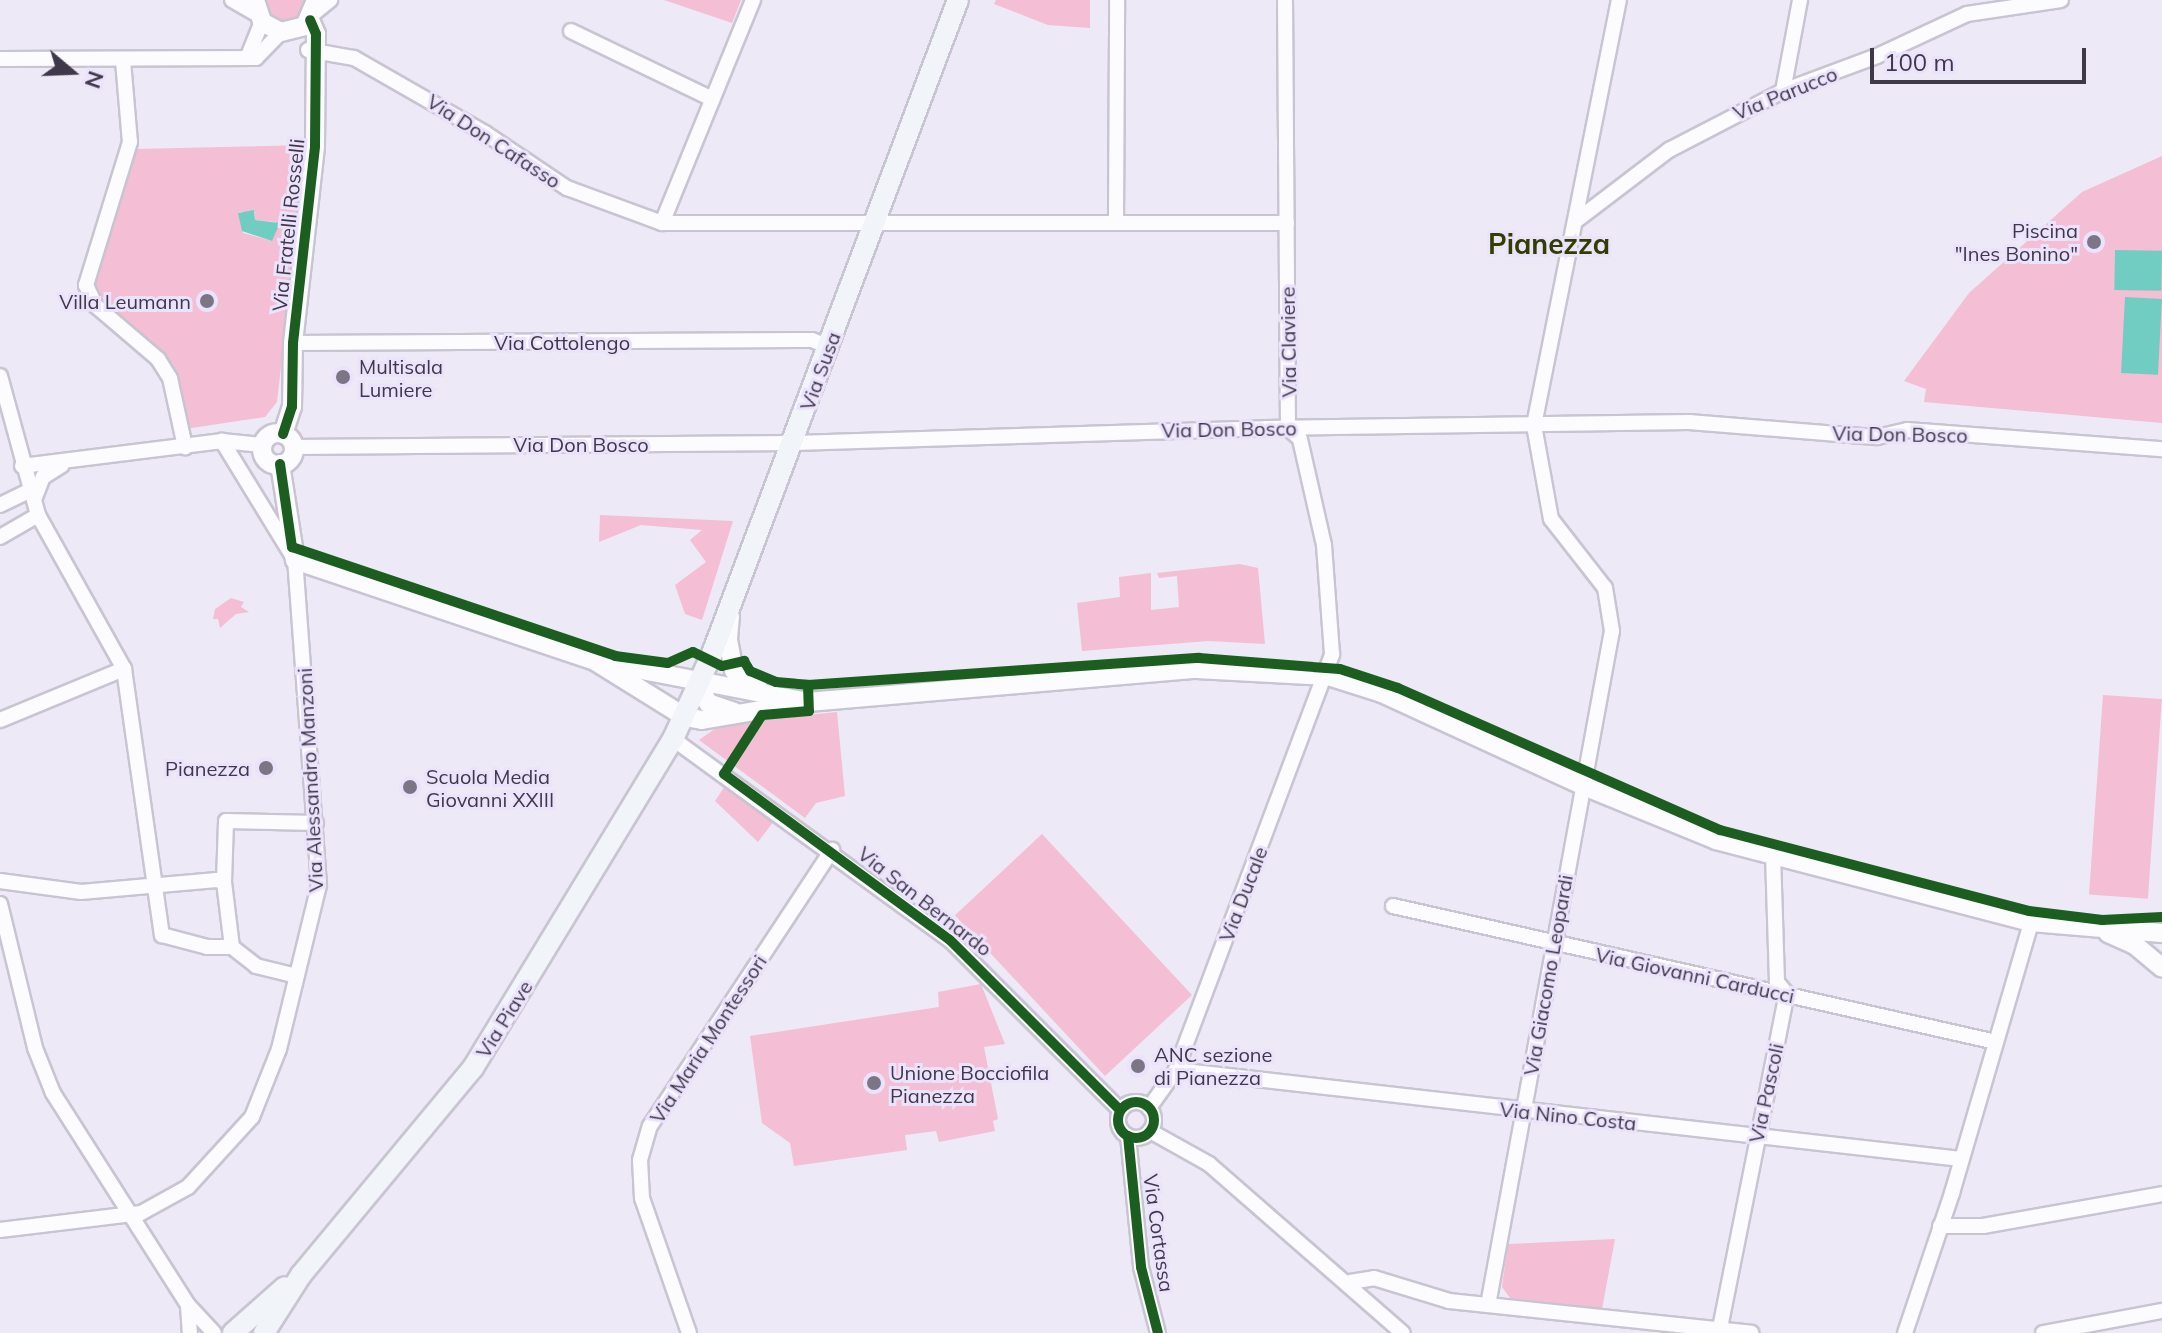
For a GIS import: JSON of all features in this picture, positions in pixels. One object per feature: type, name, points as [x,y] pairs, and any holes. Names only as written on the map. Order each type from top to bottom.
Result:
[{"type":"main road","name":"Via Susa","points":[[673,739],[700,683],[731,604],[958,0]]},
{"type":"main road","name":"Via Piave","points":[[264,1333],[301,1275],[473,1068],[673,739]]},
{"type":"main road","name":"Via Piave","points":[[233,1333],[301,1275]]},
{"type":"street","points":[[232,0],[258,12],[312,52]]},
{"type":"street","points":[[0,59],[123,61],[262,56],[286,32],[330,0]]},
{"type":"street","points":[[662,223],[753,0]]},
{"type":"street","points":[[1116,222],[1117,0]]},
{"type":"street","name":"Via Claviere","points":[[1285,0],[1288,428],[1300,439],[1324,545],[1332,654],[1328,676]]},
{"type":"street","points":[[1534,425],[1619,0]]},
{"type":"street","points":[[1783,91],[1800,0]]},
{"type":"street","name":"Via Parucco","points":[[1577,220],[1669,150],[1783,91],[1877,56],[1968,7],[2061,0]]},
{"type":"street","name":"Via Fratelli Rosselli","points":[[288,440],[293,343],[315,146],[314,11]]},
{"type":"street","points":[[248,56],[258,12]]},
{"type":"street","points":[[571,31],[712,99]]},
{"type":"street","name":"Via Don Cafasso","points":[[312,52],[354,58],[397,80],[567,188],[662,223],[1287,223]]},
{"type":"street","points":[[123,61],[130,142],[86,285],[96,306],[158,359],[170,378],[185,447]]},
{"type":"street","name":"Via Cottolengo","points":[[293,343],[812,340],[829,347]]},
{"type":"street","points":[[0,376],[34,502],[124,669],[162,935],[207,947],[232,947],[256,966],[297,976]]},
{"type":"street","name":"Via Don Bosco","points":[[288,440],[793,443],[1288,428],[1689,422],[1877,437],[1907,430],[2162,449]]},
{"type":"street","name":"Via Giacomo Leopardi","points":[[1488,1305],[1584,786],[1612,616],[1598,575],[1551,519],[1534,425]]},
{"type":"street","points":[[268,436],[288,440],[290,459],[280,464],[267,460],[262,445],[268,436]]},
{"type":"street","points":[[222,441],[294,554],[595,661],[808,702]]},
{"type":"street","points":[[22,466],[222,441],[262,445]]},
{"type":"street","points":[[0,536],[34,502],[43,477],[65,463]]},
{"type":"street","points":[[280,464],[294,554]]},
{"type":"street","points":[[0,505],[34,502]]},
{"type":"street","name":"Via Alessandro Manzoni","points":[[0,1230],[141,1213],[188,1187],[252,1117],[269,1085],[316,913],[316,823],[294,554]]},
{"type":"street","points":[[731,604],[728,640],[734,670],[768,694]]},
{"type":"street","points":[[595,661],[685,717],[702,720],[808,702],[1196,669],[1328,676],[1382,693],[1584,786],[1716,840],[2031,922],[2162,933]]},
{"type":"street","points":[[0,720],[124,669]]},
{"type":"street","name":"Via Ducale","points":[[1149,1108],[1176,1070],[1328,676]]},
{"type":"street","points":[[700,683],[708,703],[736,712]]},
{"type":"street","name":"Via San Bernardo","points":[[673,739],[832,850],[962,951],[1120,1110],[1119,1127],[1128,1136]]},
{"type":"street","points":[[232,947],[224,882],[226,821],[316,823]]},
{"type":"street","name":"Via Maria Montessori","points":[[689,1333],[642,1198],[640,1160],[650,1126],[832,850]]},
{"type":"street","name":"Via Pascoli","points":[[1720,1331],[1756,1136],[1787,994],[1777,982],[1773,854]]},
{"type":"street","points":[[0,881],[67,892],[154,884],[224,882]]},
{"type":"street","points":[[0,904],[35,1048],[53,1093],[188,1305],[214,1333]]},
{"type":"street","name":"Via Giovanni Carducci","points":[[1393,906],[1996,1042]]},
{"type":"street","points":[[1905,1333],[1961,1159],[2031,922]]},
{"type":"street","points":[[2101,930],[2135,945],[2162,968]]},
{"type":"street","name":"Via Nino Costa","points":[[1176,1070],[1961,1159]]},
{"type":"street","points":[[1120,1110],[1134,1102],[1149,1108],[1154,1122],[1150,1131]]},
{"type":"street","points":[[1128,1136],[1150,1131],[1209,1164],[1350,1282],[1403,1333]]},
{"type":"street","name":"Via Cortassa","points":[[1128,1136],[1141,1267],[1158,1333]]},
{"type":"street","points":[[1940,1226],[1983,1226],[2162,1194]]},
{"type":"street","points":[[1350,1282],[1374,1278],[1449,1301],[1751,1333]]},
{"type":"street","points":[[188,1305],[190,1333]]},
{"type":"street","points":[[2043,1333],[2162,1311]]},
{"type":"shaded area","points":[[265,0],[307,0],[300,19],[280,23],[269,16]]},
{"type":"shaded area","points":[[664,0],[741,0],[732,23]]},
{"type":"shaded area","points":[[996,0],[1090,0],[1090,28],[1048,25],[994,4]]},
{"type":"shaded area","points":[[306,145],[277,402],[265,417],[185,429],[175,378],[90,283],[126,164],[136,149]],"holes":[[[239,212],[255,212],[255,220],[276,222],[272,241],[243,233]]]},
{"type":"shaded area","name":"Piscina \"Ines Bonino\"","points":[[2162,156],[2162,423],[1924,402],[1926,389],[1904,381],[1969,293],[2082,192]]},
{"type":"shaded area","points":[[254,210],[255,220],[280,223],[272,241],[242,231],[238,213]]},
{"type":"shaded area","points":[[2115,250],[2162,251],[2161,291],[2114,290]]},
{"type":"shaded area","points":[[2125,297],[2162,299],[2158,375],[2121,373]]},
{"type":"shaded area","points":[[600,515],[733,521],[702,620],[685,614],[675,585],[706,562],[690,540],[702,530],[641,525],[599,542]]},
{"type":"shaded area","points":[[1240,564],[1258,568],[1265,644],[1208,641],[1082,651],[1077,603],[1120,597],[1119,577],[1151,573],[1151,610],[1179,607],[1177,576],[1159,578],[1157,573]]},
{"type":"shaded area","points":[[231,598],[244,602],[241,607],[249,612],[236,614],[220,628],[218,619],[213,619],[215,609]]},
{"type":"shaded area","points":[[2103,695],[2162,699],[2148,899],[2089,895]]},
{"type":"shaded area","points":[[837,712],[845,796],[816,803],[805,818],[699,740],[722,724]]},
{"type":"shaded area","points":[[725,786],[780,813],[758,842],[715,801]]},
{"type":"shaded area","points":[[1042,834],[1192,995],[1105,1076],[955,915]]},
{"type":"shaded area","name":"Unione Bocciofila Pianezza","points":[[981,984],[1005,1044],[984,1047],[998,1119],[993,1121],[995,1131],[939,1142],[936,1131],[905,1135],[907,1150],[794,1166],[790,1143],[762,1123],[750,1036],[939,1007],[938,992]]},
{"type":"shaded area","points":[[1615,1239],[1602,1309],[1510,1298],[1502,1287],[1508,1244]]},
{"type":"cycle path","points":[[283,434],[292,407],[293,343],[315,146],[316,34],[310,20]]},
{"type":"cycle path","points":[[280,464],[292,547],[615,656],[668,663],[693,652],[722,666],[744,661],[750,671],[776,682],[808,685],[1199,658],[1340,669],[1398,688],[1720,830],[2029,911],[2102,920],[2162,917]]},
{"type":"cycle path","points":[[808,685],[809,711],[762,715],[724,774],[950,940],[1120,1110]]},
{"type":"cycle path","points":[[1136,1102],[1149,1107],[1154,1120],[1149,1133],[1136,1138],[1123,1133],[1118,1120],[1123,1107],[1136,1102]]},
{"type":"cycle path","points":[[1128,1136],[1141,1267],[1158,1333]]},
{"type":"place","name":"Piscina \"Ines Bonino\"","points":[[2094,242]]},
{"type":"place","name":"Villa Leumann","points":[[207,301]]},
{"type":"place","name":"Multisala Lumiere","points":[[343,377]]},
{"type":"place","name":"Pianezza","points":[[266,768]]},
{"type":"place","name":"Scuola Media Giovanni XXIII","points":[[410,787]]},
{"type":"place","name":"ANC sezione di Pianezza","points":[[1138,1066]]},
{"type":"place","name":"Unione Bocciofila Pianezza","points":[[874,1083]]},
{"type":"district","name":"Pianezza","points":[[1549,244]]}]
